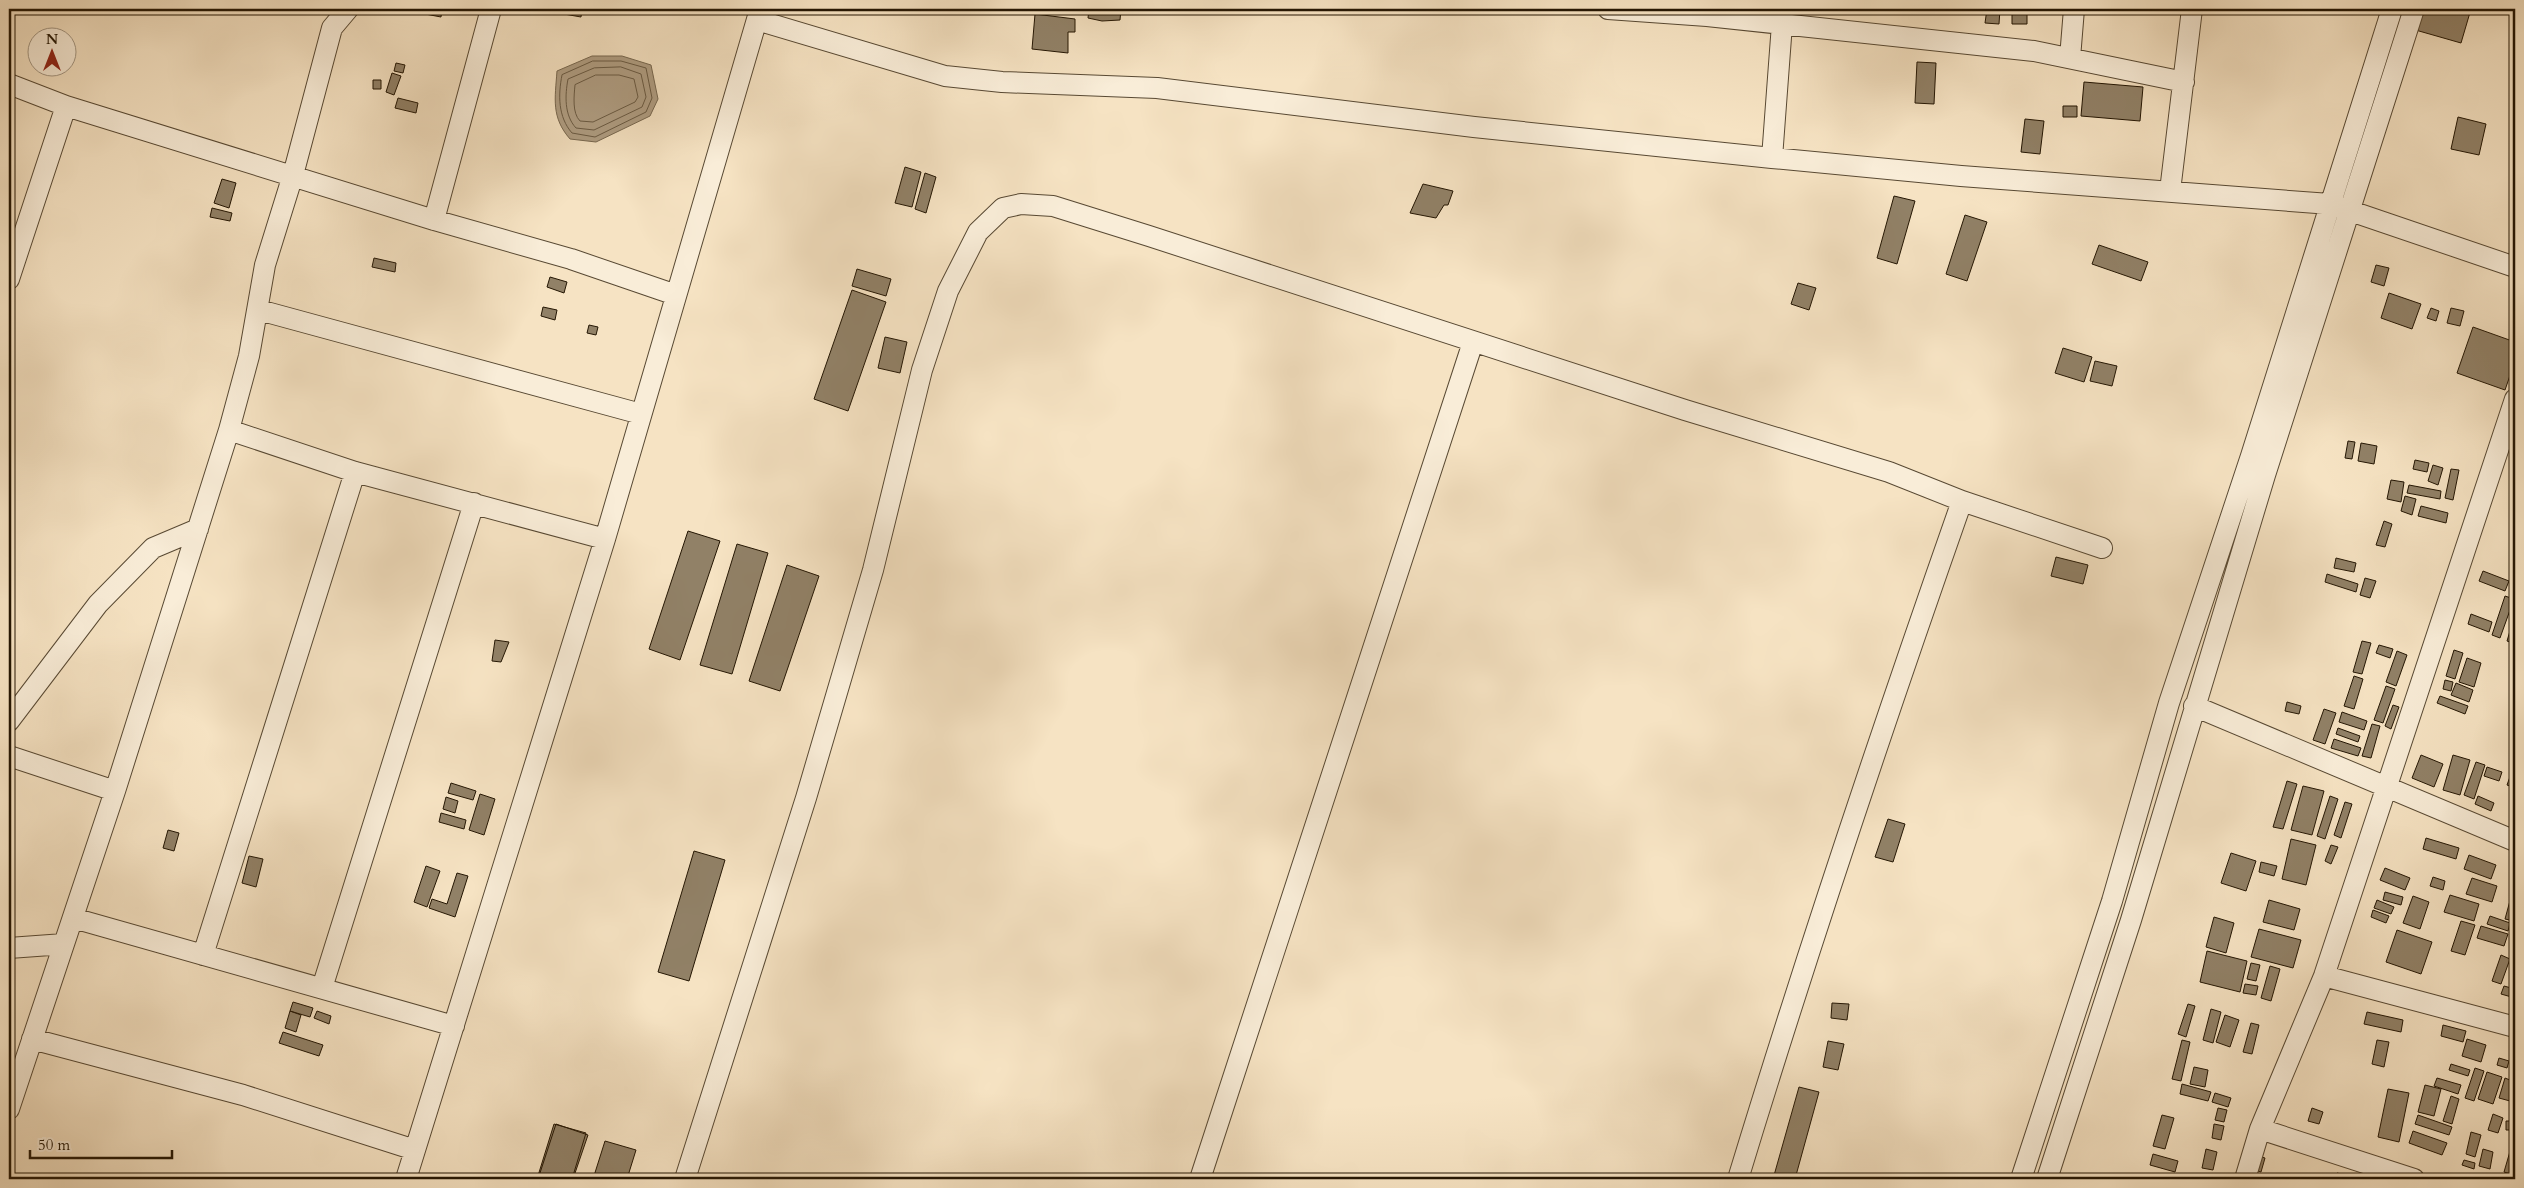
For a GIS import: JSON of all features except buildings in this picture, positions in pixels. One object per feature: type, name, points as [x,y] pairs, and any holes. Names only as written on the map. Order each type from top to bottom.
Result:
[{"type":"street","points":[[9,1109],[115,791],[229,430],[259,310],[265,266],[293,175],[332,28],[348,9]]},
{"type":"street","points":[[434,220],[491,9]]},
{"type":"street","points":[[1608,9],[1771,18],[2034,51],[2184,82]]},
{"type":"street","points":[[2070,58],[2074,9]]},
{"type":"street","points":[[2170,191],[2192,9]]},
{"type":"street","points":[[2021,1179],[2112,901],[2169,704],[2251,456],[2392,9]]},
{"type":"street","points":[[2047,1179],[2131,920],[2265,475],[2351,211],[2414,9]]},
{"type":"street","points":[[406,1179],[605,539],[758,14],[945,76],[1002,82],[1157,88],[1474,127],[1772,158],[1961,176],[2330,204],[2515,267]]},
{"type":"street","points":[[1771,18],[1772,158]]},
{"type":"street","points":[[9,84],[66,106],[434,220],[571,258],[676,295]]},
{"type":"street","points":[[9,279],[66,106]]},
{"type":"street","points":[[685,1179],[806,798],[871,579],[922,370],[948,291],[978,232],[1003,208],[1021,204],[1053,206],[1473,342],[1889,472],[1962,501],[2102,548]]},
{"type":"street","points":[[259,310],[641,414]]},
{"type":"street","points":[[1200,1179],[1473,342]]},
{"type":"street","points":[[2245,1179],[2260,1129],[2324,976],[2386,788],[2512,422],[2515,399]]},
{"type":"street","points":[[229,430],[355,472],[605,539]]},
{"type":"street","points":[[203,955],[355,472]]},
{"type":"street","points":[[1738,1179],[1793,1003],[1962,501]]},
{"type":"street","points":[[322,988],[474,503]]},
{"type":"street","points":[[9,721],[98,604],[153,548],[198,529]]},
{"type":"street","points":[[2194,706],[2515,841]]},
{"type":"street","points":[[9,756],[115,791]]},
{"type":"street","points":[[73,918],[454,1026]]},
{"type":"street","points":[[9,948],[64,944]]},
{"type":"street","points":[[2324,976],[2515,1027]]},
{"type":"street","points":[[32,1039],[243,1096],[415,1150]]},
{"type":"street","points":[[2260,1129],[2414,1179]]},
{"type":"water","points":[[592,56],[622,56],[651,65],[658,99],[650,116],[596,142],[570,139],[557,115],[555,99],[557,71]]}]
